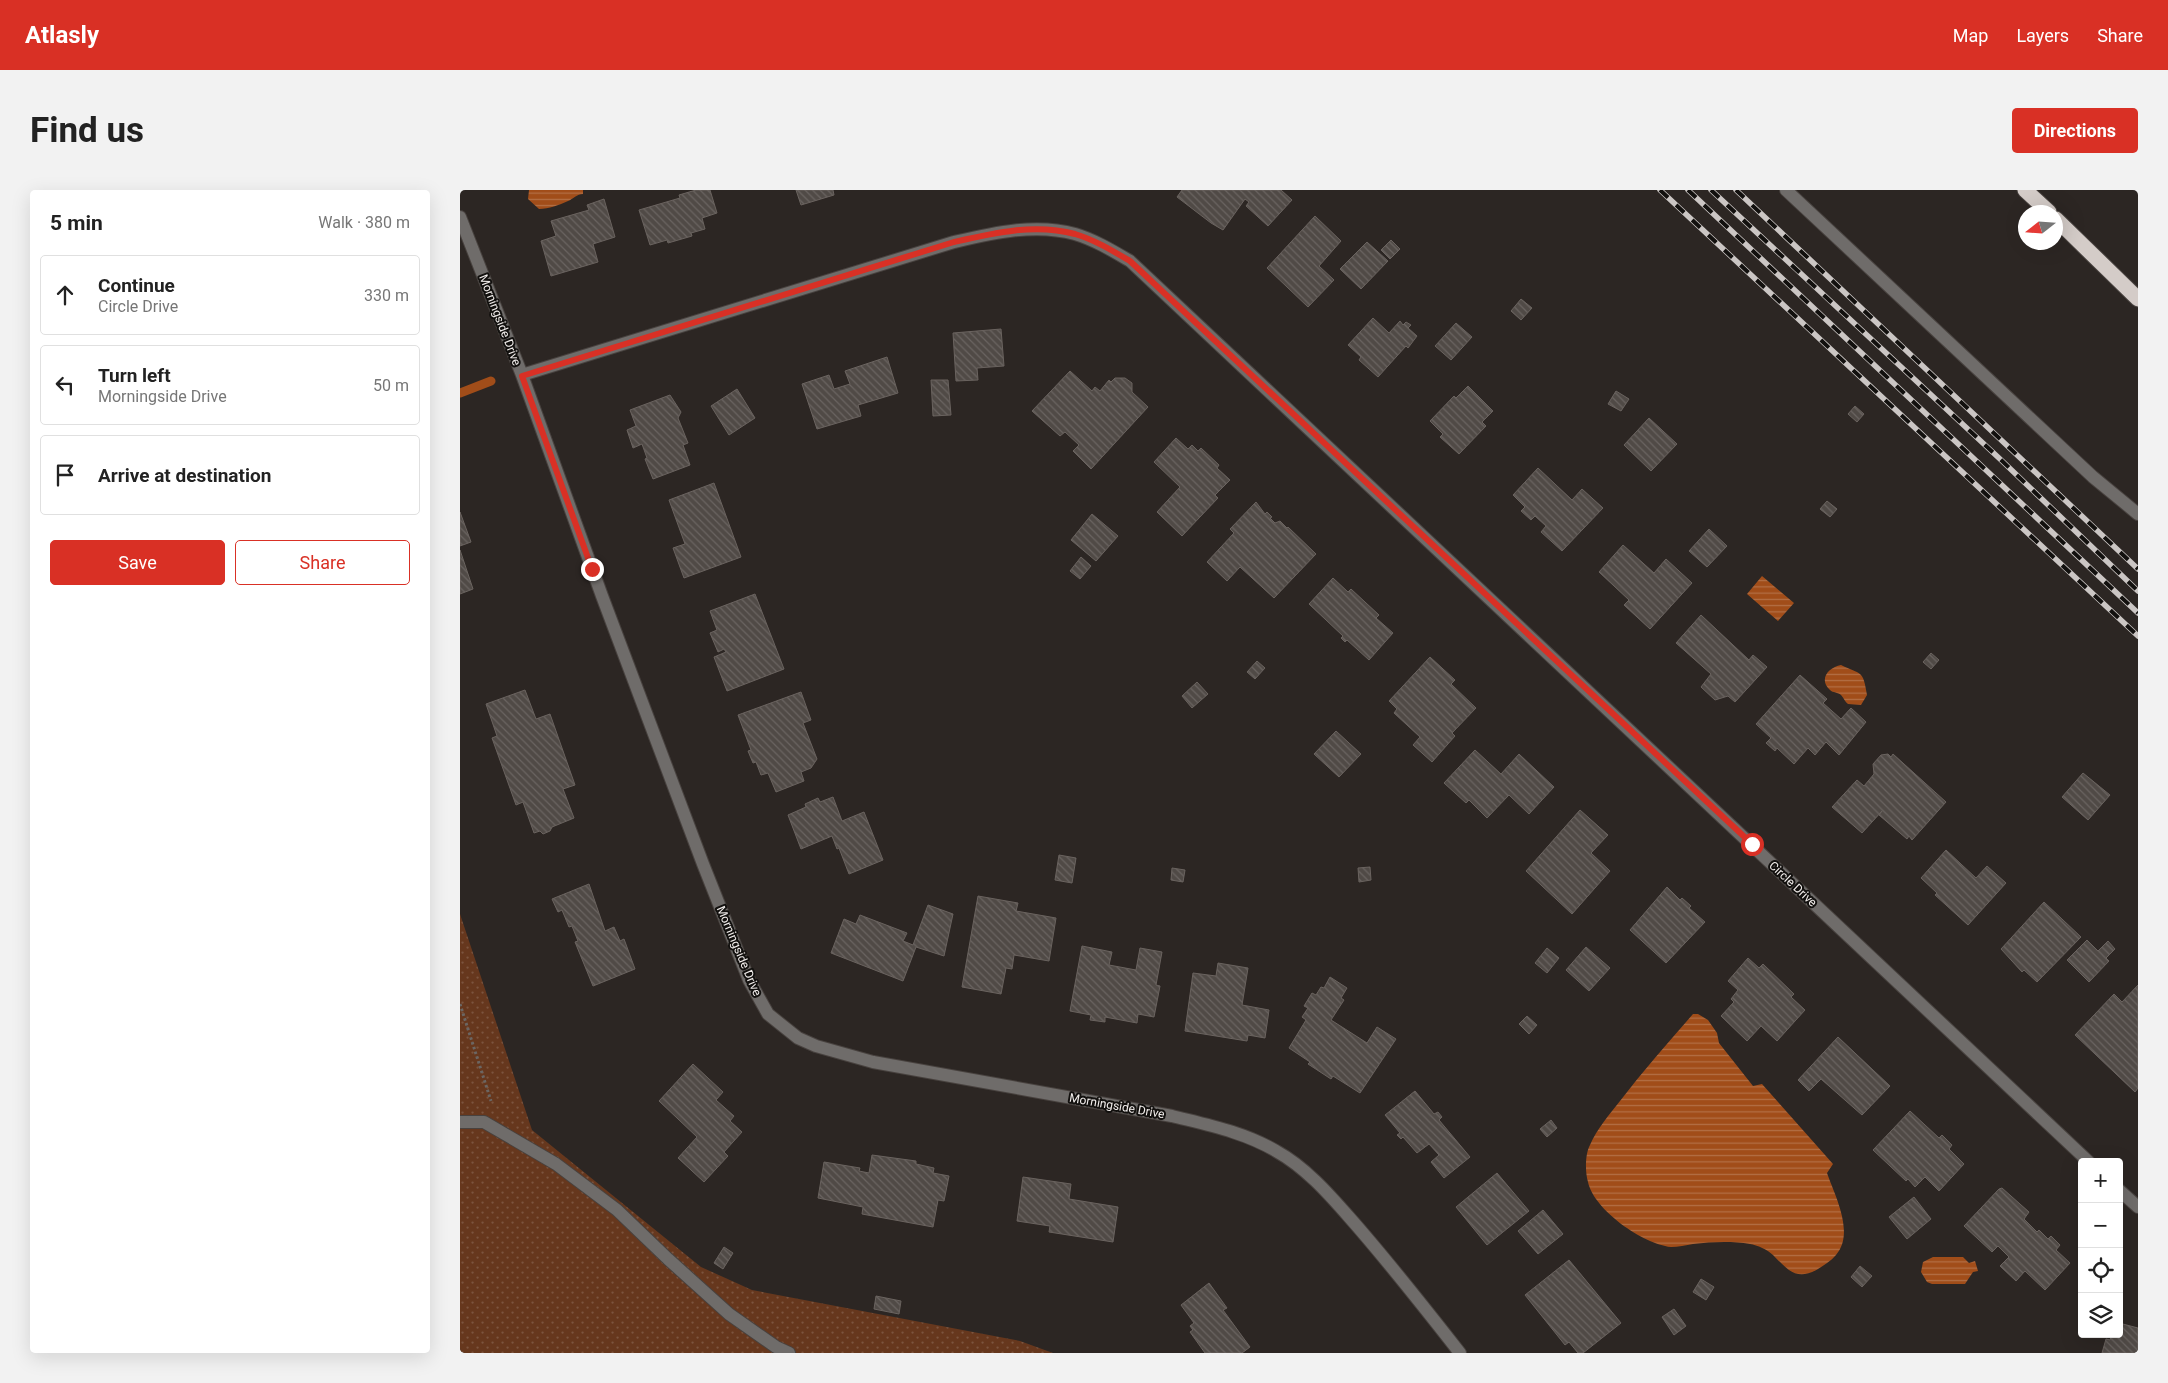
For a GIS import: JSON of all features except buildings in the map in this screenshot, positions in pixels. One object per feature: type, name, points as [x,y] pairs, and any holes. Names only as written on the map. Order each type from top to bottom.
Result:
[{"type":"highway","points":[[2025,190],[2041,205]]},
{"type":"highway","points":[[2063,226],[2138,299]]},
{"type":"street","points":[[1786,190],[2085,470],[2138,514]]},
{"type":"street","name":"Morningside Drive","points":[[460,217],[522,376],[692,836],[749,980],[768,1014],[798,1038],[816,1046],[873,1062],[1172,1116],[1257,1140],[1290,1160],[1338,1204],[1377,1249],[1460,1353]]},
{"type":"street","name":"Circle Drive","points":[[522,376],[945,245],[983,235],[1015,230],[1046,229],[1076,235],[1102,245],[1130,261],[2085,1158]]},
{"type":"street","points":[[460,1122],[484,1122],[556,1164],[617,1210],[729,1314],[776,1347],[789,1353]]},
{"type":"street","points":[[2123,1194],[2138,1207]]},
{"type":"path","points":[[460,1004],[494,1110],[496,1130]]},
{"type":"shaded area","points":[[529,190],[583,190],[583,194],[558,205],[539,209],[528,199]]},
{"type":"shaded area","points":[[1762,576],[1794,603],[1778,621],[1747,594]]},
{"type":"shaded area","points":[[1841,665],[1860,674],[1864,681],[1867,695],[1861,705],[1848,704],[1841,695],[1831,691],[1825,682],[1826,674],[1833,668]]},
{"type":"shaded area","points":[[460,914],[532,1130],[701,1267],[752,1290],[1020,1341],[1053,1353],[460,1353]]},
{"type":"shaded area","points":[[1693,1014],[1698,1014],[1708,1020],[1717,1033],[1719,1043],[1753,1086],[1762,1084],[1833,1164],[1827,1173],[1842,1214],[1844,1236],[1836,1255],[1823,1266],[1810,1273],[1798,1274],[1792,1272],[1768,1251],[1750,1244],[1714,1242],[1671,1247],[1647,1240],[1621,1224],[1600,1204],[1592,1193],[1587,1178],[1586,1163],[1588,1149],[1593,1139],[1629,1090]]},
{"type":"shaded area","points":[[1933,1257],[1963,1257],[1969,1263],[1975,1261],[1978,1271],[1973,1272],[1965,1284],[1932,1284],[1927,1282],[1921,1272],[1923,1262]]},
{"type":"waterway","points":[[460,393],[491,381]]},
{"type":"railway","points":[[1660,190],[2138,636]]},
{"type":"railway","points":[[1688,190],[2138,613]]},
{"type":"railway","points":[[1711,190],[2000,459],[2138,591]]},
{"type":"railway","points":[[1736,190],[2138,569]]},
{"type":"route","points":[[592,569],[522,376],[954,242],[1015,230],[1046,229],[1076,235],[1102,245],[1130,261],[1752,844]]}]
